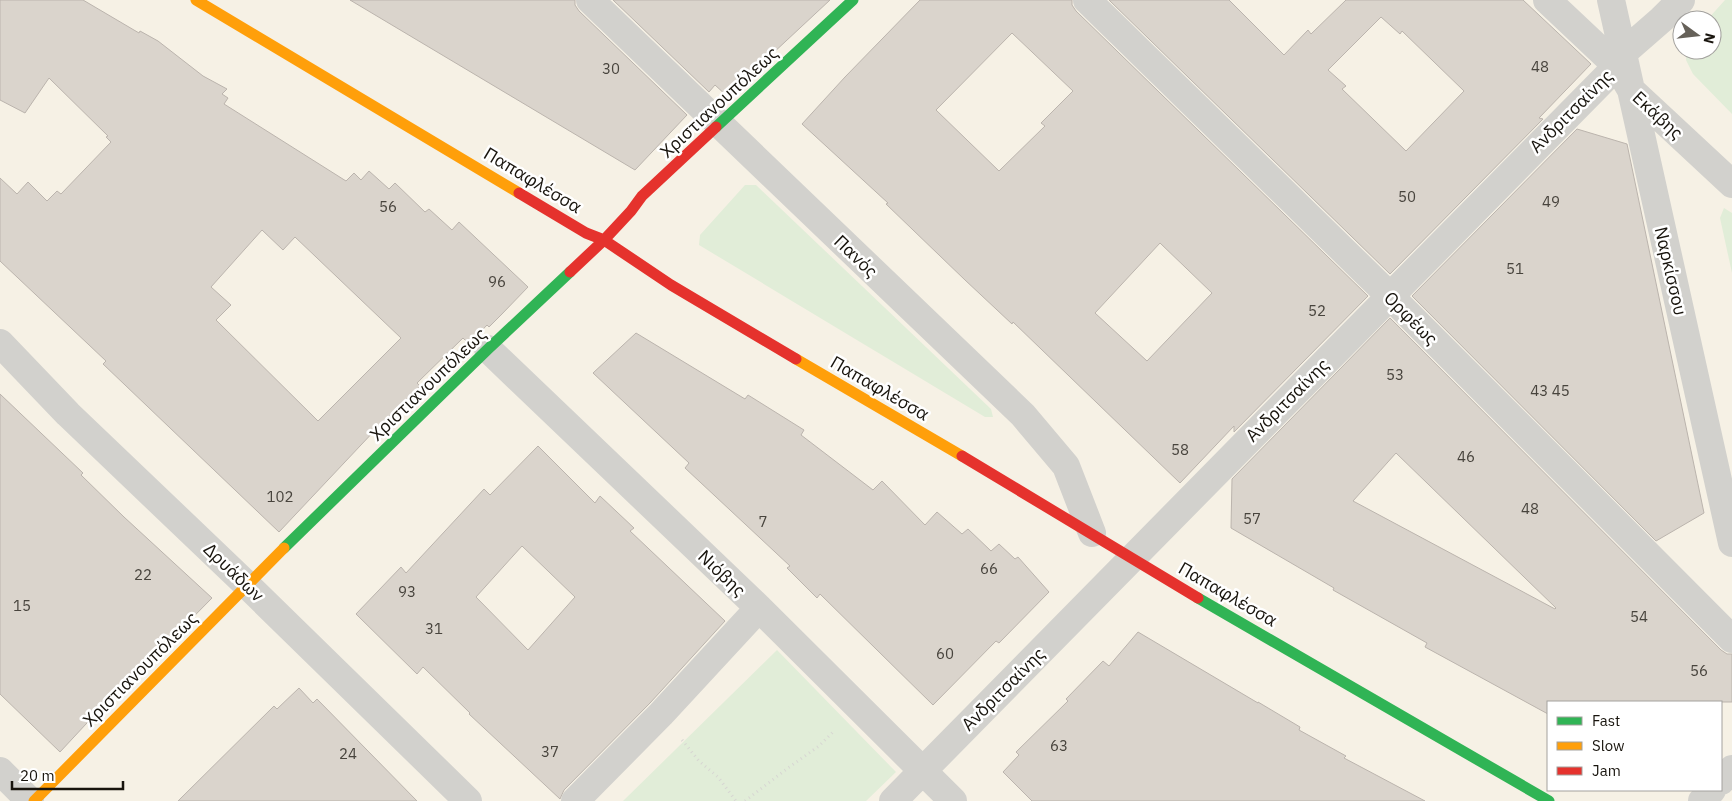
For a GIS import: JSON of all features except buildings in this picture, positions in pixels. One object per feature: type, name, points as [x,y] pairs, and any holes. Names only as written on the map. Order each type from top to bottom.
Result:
[{"type":"street","name":"Παπαφλέσσα","points":[[196,0],[586,233],[604,240],[671,284],[1132,558],[1549,801]]},
{"type":"street","name":"Πανός","points":[[590,0],[1023,415],[1066,466],[1092,533]]},
{"type":"street","name":"Χριστιανουπόλεως","points":[[32,801],[247,585],[488,349],[604,240],[642,196],[854,0]]},
{"type":"street","name":"Ορφέως","points":[[1087,0],[1390,296],[1732,640]]},
{"type":"street","points":[[1548,0],[1620,59]]},
{"type":"street","name":"Ναρκίσσου","points":[[1611,0],[1620,59],[1631,90],[1732,543]]},
{"type":"street","name":"Ανδριτσαίνης","points":[[892,801],[1390,296],[1620,59],[1681,0]]},
{"type":"street","name":"Εκάβης","points":[[1631,90],[1732,184]]},
{"type":"street","name":"Δρυάδων","points":[[0,343],[68,414],[247,585],[468,801]]},
{"type":"street","name":"Νιόβης","points":[[488,349],[759,608],[952,801]]},
{"type":"street","points":[[575,801],[661,714],[759,608]]},
{"type":"street","points":[[1722,780],[1732,769]]},
{"type":"street","points":[[0,771],[32,801]]},
{"type":"street","points":[[1702,801],[1711,791]]},
{"type":"path","points":[[745,801],[819,746],[859,707]]},
{"type":"path","points":[[661,714],[699,761],[718,777],[736,801]]},
{"type":"green space","points":[[1725,0],[1732,0],[1732,114],[1693,74],[1686,60],[1722,60],[1722,10],[1716,10]]},
{"type":"green space","points":[[745,185],[756,185],[991,409],[993,417],[985,417],[699,245],[700,235]]},
{"type":"green space","points":[[1724,208],[1732,213],[1732,273],[1720,218]]},
{"type":"green space","points":[[777,650],[896,772],[866,801],[623,801]]},
{"type":"traffic: fast","points":[[716,127],[853,0]]},
{"type":"traffic: fast","points":[[284,548],[488,349],[570,272]]},
{"type":"traffic: fast","points":[[1198,598],[1549,801]]},
{"type":"traffic: slow","points":[[196,0],[519,193]]},
{"type":"traffic: slow","points":[[796,359],[962,456]]},
{"type":"traffic: slow","points":[[34,801],[284,548]]},
{"type":"traffic: jam","points":[[570,272],[604,240],[642,196],[716,127]]},
{"type":"traffic: jam","points":[[519,193],[586,233],[604,240],[671,285],[796,359]]},
{"type":"traffic: jam","points":[[962,456],[1198,598]]}]
